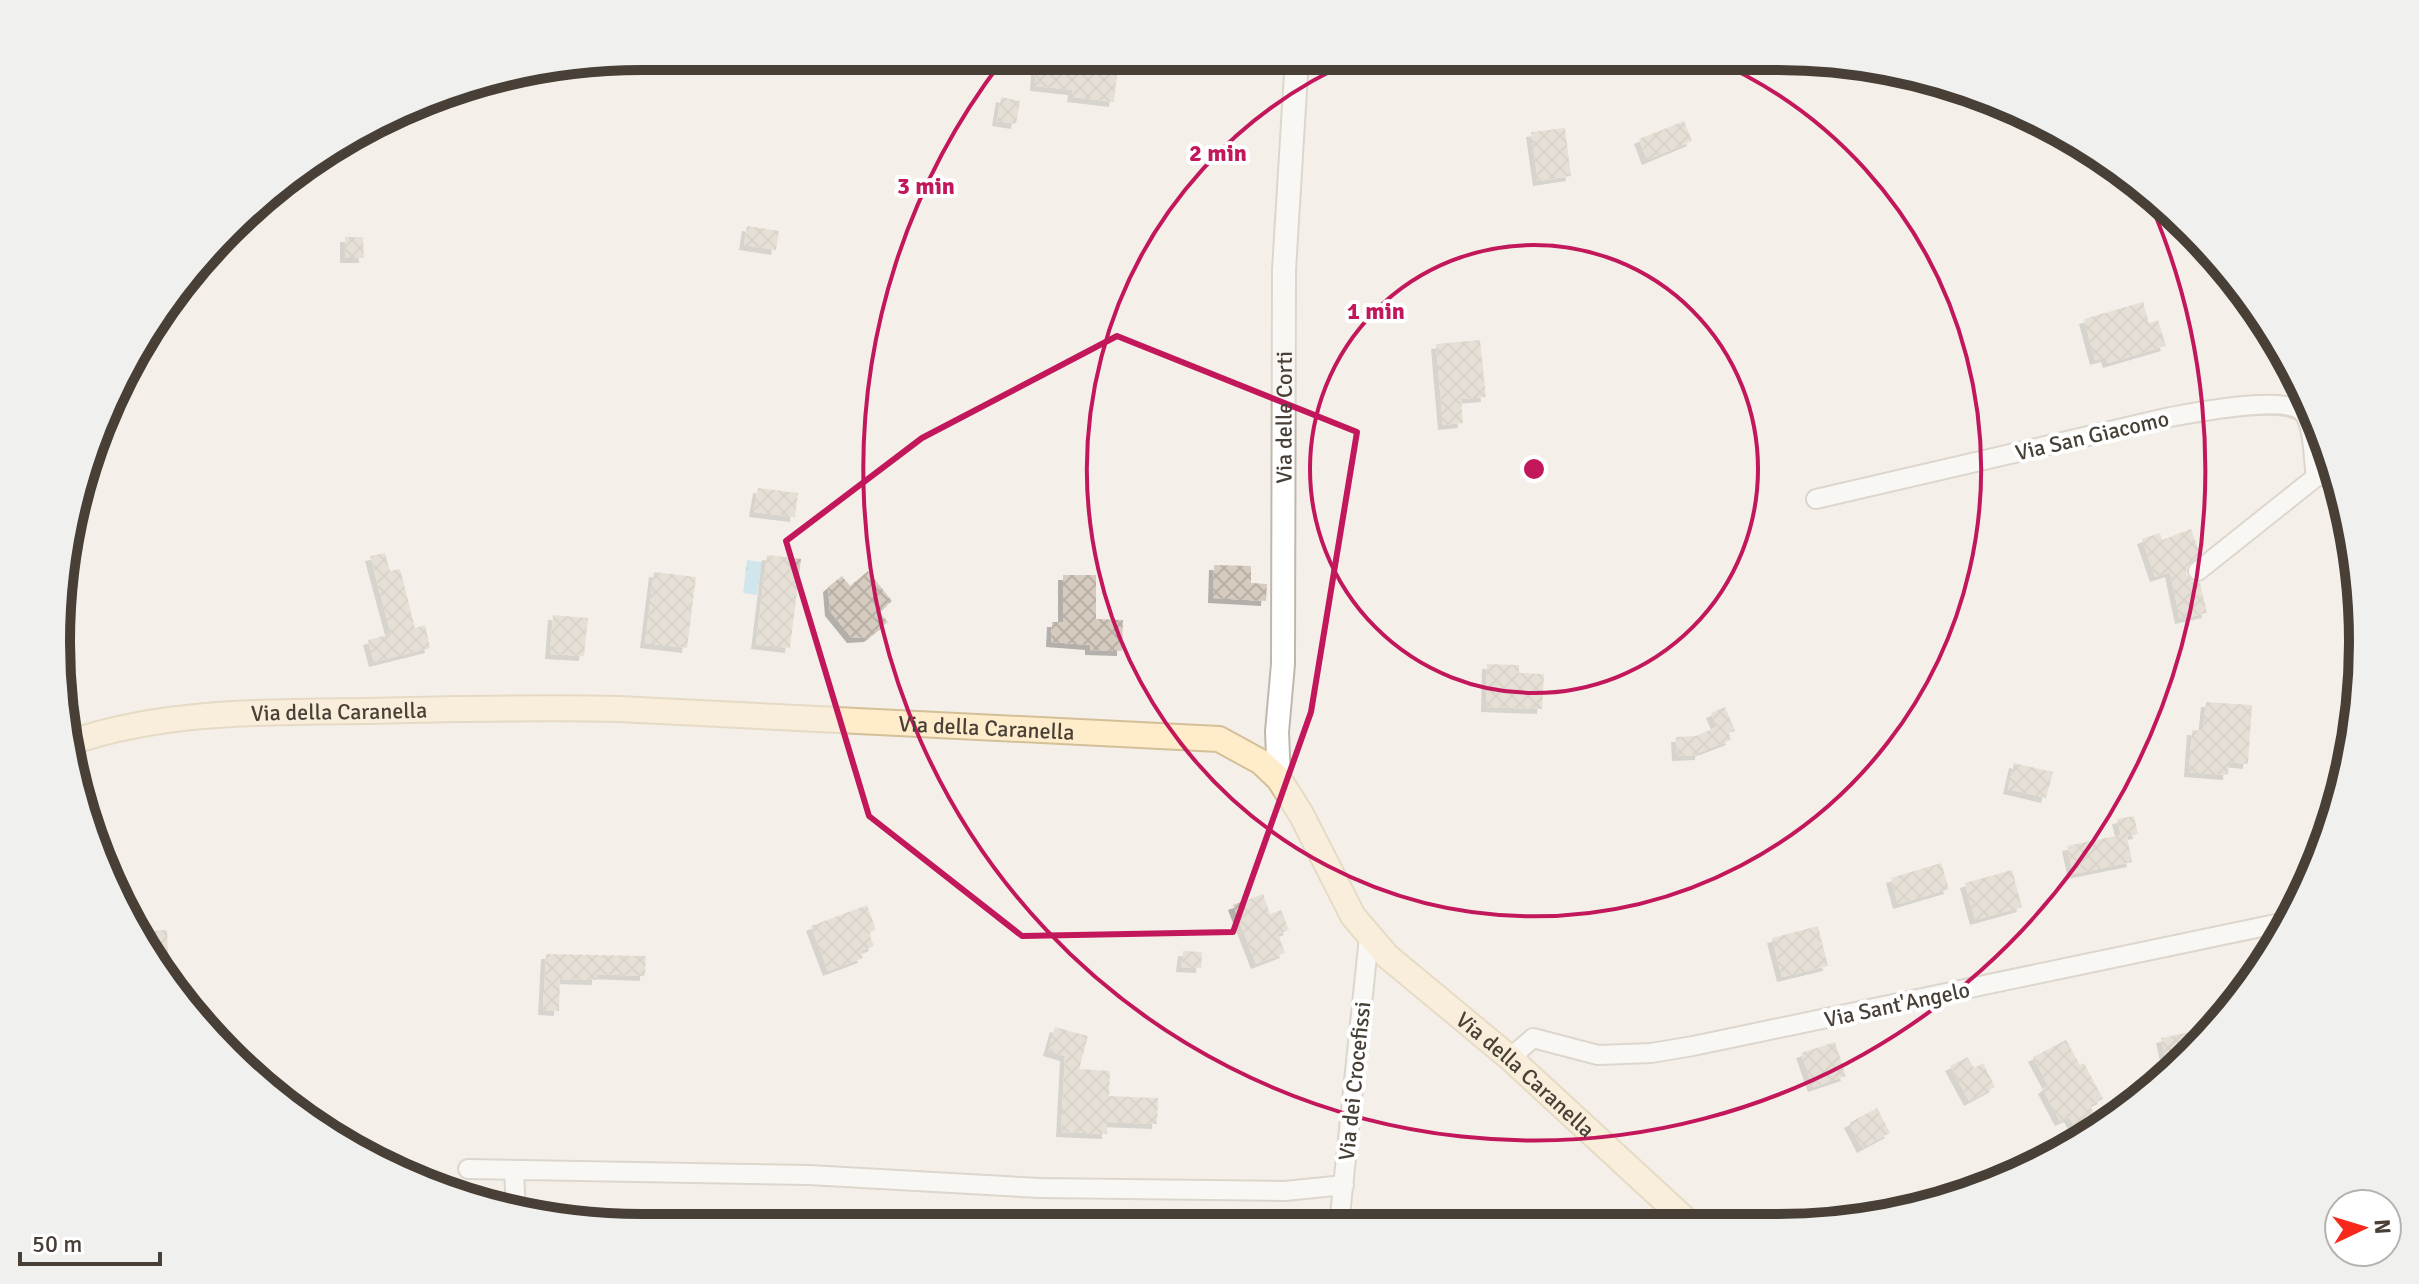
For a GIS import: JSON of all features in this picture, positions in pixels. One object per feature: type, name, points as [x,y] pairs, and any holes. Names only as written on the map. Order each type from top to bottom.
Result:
[{"type":"main road","name":"Via della Caranella","points":[[79,740],[123,728],[246,713],[619,709],[1212,737],[1233,745],[1261,762],[1279,779],[1301,814],[1353,916],[1369,937],[1404,972],[1510,1058],[1679,1214]]},
{"type":"street","name":"Via delle Corti","points":[[1279,779],[1277,732],[1283,664],[1284,270],[1296,70]]},
{"type":"street","name":"Via San Giacomo","points":[[1816,499],[2170,417],[2280,405],[2299,410]]},
{"type":"street","name":"Via San Giacomo","points":[[2306,426],[2316,477]]},
{"type":"street","points":[[2198,571],[2316,477],[2324,475]]},
{"type":"street","name":"Via Sant'Angelo","points":[[1510,1058],[1533,1038],[1591,1054],[1675,1050],[2274,924]]},
{"type":"street","name":"Via dei Crocefissi","points":[[1340,1214],[1369,937]]},
{"type":"street","points":[[468,1169],[809,1175],[1040,1188],[1285,1191],[1344,1185]]},
{"type":"street","points":[[514,1170],[515,1200]]},
{"type":"highlighted area","points":[[1117,336],[1357,432],[1311,712],[1233,932],[1022,936],[869,816],[786,541],[922,438]]},
{"type":"water","points":[[747,560],[762,562],[757,595],[743,593]]},
{"type":"building","points":[[1036,70],[1074,73],[1074,70],[1117,70],[1114,102],[1072,97],[1073,90],[1035,86]]},
{"type":"building","points":[[1001,97],[1020,101],[1016,124],[997,121]]},
{"type":"building","points":[[1684,121],[1692,141],[1647,160],[1639,139]]},
{"type":"building","points":[[1565,128],[1571,176],[1538,181],[1531,132]]},
{"type":"building","points":[[747,226],[779,231],[776,250],[744,245]]},
{"type":"building","points":[[345,237],[363,237],[364,258],[345,258]]},
{"type":"building","points":[[2143,302],[2149,323],[2158,320],[2166,346],[2108,363],[2106,357],[2095,360],[2084,319]]},
{"type":"building","points":[[1480,340],[1486,397],[1461,399],[1463,423],[1443,425],[1436,344]]},
{"type":"building","points":[[758,488],[798,493],[795,517],[754,512]]},
{"type":"building","points":[[2191,529],[2200,554],[2187,566],[2186,574],[2193,582],[2200,583],[2207,613],[2180,619],[2170,572],[2155,577],[2142,539],[2160,533],[2162,540]]},
{"type":"building","points":[[385,553],[390,571],[400,569],[415,628],[425,625],[430,648],[374,662],[368,640],[391,634],[370,556]]},
{"type":"building","points":[[767,555],[801,559],[790,648],[756,644]]},
{"type":"building","points":[[1214,565],[1251,566],[1251,583],[1267,584],[1266,601],[1213,598]]},
{"type":"building","points":[[868,571],[892,601],[879,612],[888,622],[869,637],[852,638],[830,611],[828,587],[842,576],[850,586]]},
{"type":"building","points":[[654,572],[696,577],[687,648],[645,643]]},
{"type":"building","points":[[1063,575],[1096,575],[1096,619],[1123,620],[1122,651],[1090,650],[1090,645],[1051,642],[1052,622],[1063,622]]},
{"type":"building","points":[[553,615],[588,618],[584,656],[550,654]]},
{"type":"building","points":[[1487,664],[1519,665],[1519,673],[1544,674],[1542,709],[1486,707]]},
{"type":"building","points":[[2206,702],[2252,705],[2248,764],[2229,762],[2228,775],[2189,772],[2192,730],[2203,731]]},
{"type":"building","points":[[1725,707],[1735,731],[1728,733],[1731,740],[1700,752],[1700,755],[1677,756],[1676,737],[1696,736],[1717,727],[1711,713]]},
{"type":"building","points":[[2014,763],[2053,772],[2046,798],[2008,789]]},
{"type":"building","points":[[2134,816],[2138,834],[2127,836],[2132,862],[2073,874],[2067,846],[2121,835],[2117,819]]},
{"type":"building","points":[[1941,863],[1949,889],[1898,904],[1891,878]]},
{"type":"building","points":[[2012,870],[2022,907],[1975,920],[1965,883]]},
{"type":"building","points":[[1263,894],[1270,914],[1281,910],[1289,930],[1278,934],[1285,953],[1256,964],[1233,905]]},
{"type":"building","points":[[867,905],[876,930],[869,933],[874,946],[861,951],[863,958],[828,971],[811,926]]},
{"type":"building","points":[[1818,926],[1828,966],[1782,977],[1772,938]]},
{"type":"building","points":[[167,930],[168,962],[166,960],[149,931]]},
{"type":"building","points":[[1183,951],[1202,952],[1201,968],[1181,967]]},
{"type":"building","points":[[546,954],[646,956],[645,976],[597,974],[597,980],[560,979],[559,1011],[543,1010]]},
{"type":"building","points":[[1055,1027],[1088,1036],[1079,1069],[1110,1071],[1109,1096],[1158,1098],[1157,1124],[1107,1122],[1107,1134],[1061,1132],[1065,1056],[1048,1051]]},
{"type":"building","points":[[2195,1031],[2166,1060],[2161,1038]]},
{"type":"building","points":[[2066,1040],[2080,1065],[2084,1063],[2103,1099],[2090,1105],[2096,1117],[2076,1129],[2069,1117],[2060,1121],[2043,1089],[2048,1085],[2033,1057]]},
{"type":"building","points":[[1835,1042],[1846,1076],[1813,1087],[1801,1053]]},
{"type":"building","points":[[1968,1057],[1974,1068],[1983,1063],[1995,1087],[1969,1101],[1950,1066]]},
{"type":"building","points":[[1877,1108],[1890,1133],[1862,1148],[1849,1123]]}]
